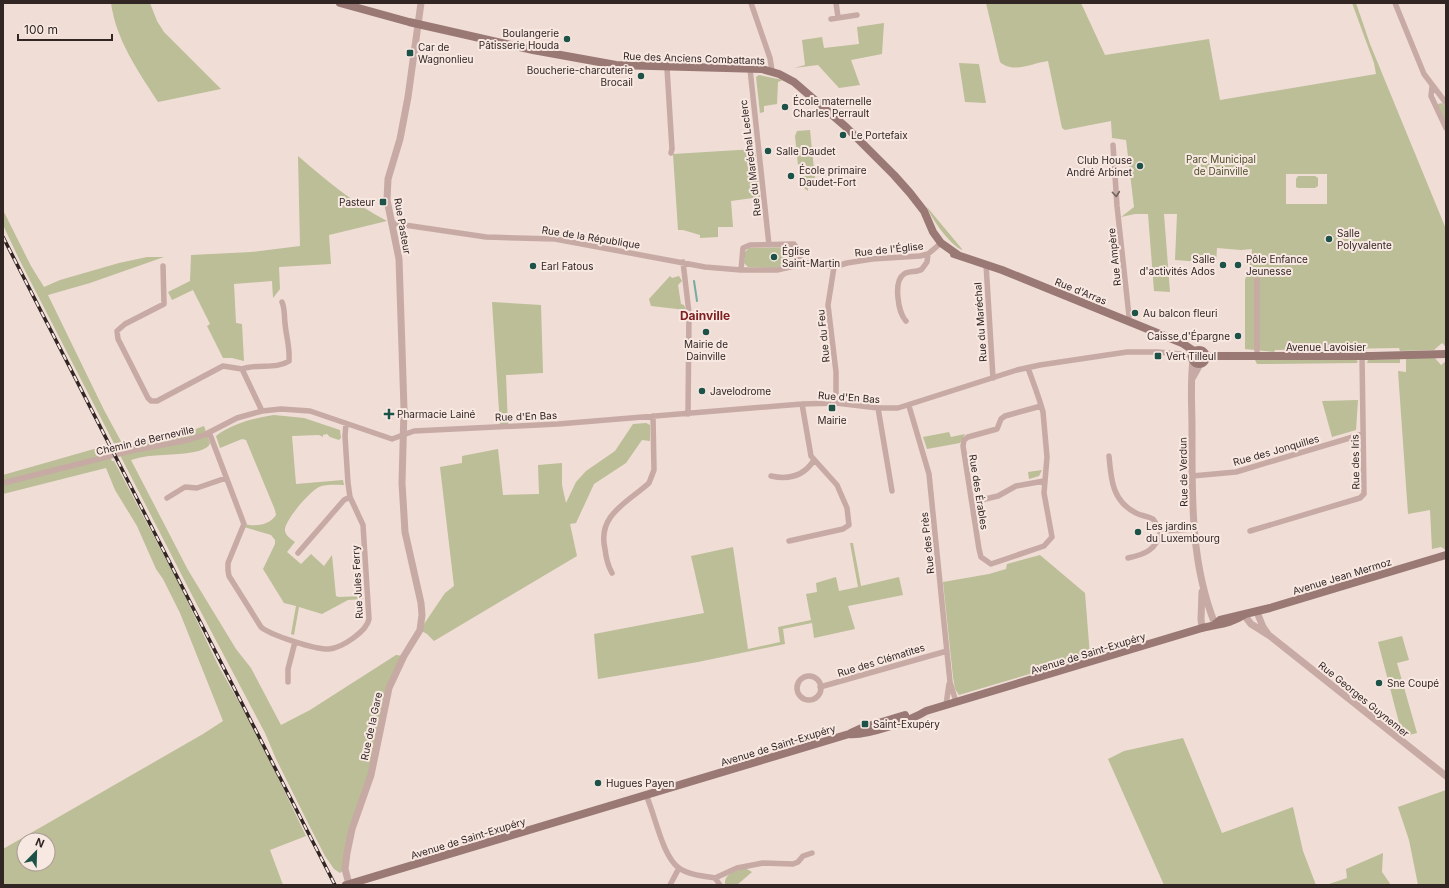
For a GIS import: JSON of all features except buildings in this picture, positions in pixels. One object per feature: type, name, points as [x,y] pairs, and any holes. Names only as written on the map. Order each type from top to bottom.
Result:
[{"type":"main road","name":"Rue des Anciens Combattants","points":[[340,3],[419,24],[533,50],[616,65],[772,71],[794,82],[835,117],[894,175],[919,205],[926,228],[939,245]]},
{"type":"main road","name":"Rue d'Arras","points":[[939,245],[946,252],[986,264],[1182,343],[1195,358],[1202,350],[1206,356]]},
{"type":"main road","name":"Avenue Lavoisier","points":[[1206,356],[1257,357],[1446,354]]},
{"type":"main road","points":[[1195,358],[1206,360],[1206,356]]},
{"type":"main road","name":"Avenue Jean Mermoz","points":[[1215,624],[1224,625],[1244,615],[1446,555]]},
{"type":"main road","name":"Avenue de Saint-Exupéry","points":[[348,884],[849,734],[863,733],[914,718],[926,711],[1215,624]]},
{"type":"street","name":"Rue Pasteur","points":[[404,435],[399,259],[387,204],[388,179],[404,121],[421,3]]},
{"type":"street","points":[[751,3],[770,58],[772,71]]},
{"type":"street","points":[[836,3],[838,18]]},
{"type":"street","points":[[1395,3],[1424,74],[1432,87],[1446,103]]},
{"type":"street","points":[[831,19],[856,15]]},
{"type":"street","points":[[667,68],[671,153]]},
{"type":"street","name":"Rue du Maréchal Leclerc","points":[[750,69],[769,245]]},
{"type":"street","points":[[1432,87],[1431,96],[1446,128]]},
{"type":"street","name":"Rue Ampère","points":[[1113,145],[1129,316],[1128,321]]},
{"type":"street","name":"Rue de la République","points":[[391,223],[486,237],[555,239],[683,262],[741,270]]},
{"type":"street","points":[[741,270],[743,248],[750,245],[794,244],[799,251],[802,264]]},
{"type":"street","name":"Rue de l'Église","points":[[741,270],[777,270],[813,263],[834,267],[847,263],[872,259],[920,256],[928,254],[939,245]]},
{"type":"street","points":[[906,321],[900,314],[898,281],[903,274],[922,269],[927,262],[928,254]]},
{"type":"street","points":[[683,262],[689,313],[688,414]]},
{"type":"street","name":"Rue du Maréchal","points":[[986,264],[993,378]]},
{"type":"street","points":[[163,266],[164,304],[125,324],[117,331],[118,340],[148,398],[151,401],[157,401],[224,366],[242,369],[248,366],[284,364],[289,361],[288,330],[285,325],[285,308],[282,302]]},
{"type":"street","name":"Rue du Feu","points":[[834,267],[828,305],[836,372],[836,403]]},
{"type":"street","points":[[1257,280],[1257,357]]},
{"type":"street","name":"Rue d'En Bas","points":[[404,435],[414,431],[558,424],[802,404],[836,403],[878,408],[898,408],[909,406],[1028,368],[1127,352],[1158,352],[1195,358]]},
{"type":"street","name":"Rue des Iris","points":[[1250,531],[1362,496],[1365,492],[1362,356]]},
{"type":"street","name":"Rue de Verdun","points":[[1195,358],[1192,379],[1192,476],[1194,529],[1202,588]]},
{"type":"street","points":[[981,500],[998,496],[1016,486],[1044,480],[1047,457],[1041,406],[1028,368]]},
{"type":"street","points":[[242,369],[262,410]]},
{"type":"street","points":[[789,541],[843,529],[849,525],[847,508],[837,485],[811,456],[802,404]]},
{"type":"street","name":"Rue des Près","points":[[909,406],[929,474],[950,682],[956,702]]},
{"type":"street","name":"Rue des Érables","points":[[1041,406],[1005,416],[1001,419],[997,429],[968,437],[964,440],[963,446],[979,549],[981,557],[985,561],[991,564],[1044,546],[1050,540],[1052,533],[1046,507],[1044,480]]},
{"type":"street","points":[[878,408],[892,491]]},
{"type":"street","name":"Chemin de Berneville","points":[[3,483],[130,452],[188,440],[209,432],[237,418],[262,410],[281,409],[310,412],[392,439],[404,435]]},
{"type":"street","points":[[612,573],[606,558],[602,532],[610,517],[644,487],[651,478],[654,470],[653,416]]},
{"type":"street","name":"Rue Jules Ferry","points":[[209,432],[244,524],[228,563],[229,576],[261,627],[266,632],[295,642],[329,649],[363,632],[368,624],[363,525],[350,497],[345,436],[346,424]]},
{"type":"street","name":"Rue des Jonquilles","points":[[1192,476],[1236,472],[1363,434]]},
{"type":"street","name":"Rue de la Gare","points":[[348,884],[345,869],[352,829],[371,775],[389,688],[404,656],[420,630],[421,624],[421,603],[409,555],[405,526],[402,471],[404,435]]},
{"type":"street","points":[[1109,456],[1112,483],[1117,496],[1129,509],[1137,514],[1153,519],[1161,531]]},
{"type":"street","points":[[771,476],[780,478],[802,474],[814,460]]},
{"type":"street","points":[[167,498],[185,487],[197,488],[226,478]]},
{"type":"street","points":[[298,553],[344,500],[350,497]]},
{"type":"street","points":[[1161,531],[1194,529]]},
{"type":"street","points":[[1128,558],[1142,555],[1152,550],[1158,541],[1161,531]]},
{"type":"street","points":[[1202,588],[1215,624]]},
{"type":"street","points":[[1202,588],[1202,628]]},
{"type":"street","points":[[1257,612],[1263,627],[1270,636]]},
{"type":"street","points":[[1244,615],[1251,624],[1270,636]]},
{"type":"street","name":"Rue Georges Guynemer","points":[[1270,636],[1446,776]]},
{"type":"street","points":[[288,682],[288,668],[295,642]]},
{"type":"street","name":"Rue des Clématites","points":[[820,687],[947,650]]},
{"type":"street","points":[[809,676],[816,678],[820,687],[816,696],[810,699],[800,696],[797,686],[802,678],[809,676]]},
{"type":"street","name":"Rue des Près","points":[[946,705],[950,682]]},
{"type":"street","points":[[646,795],[665,848],[679,868],[701,876],[715,878],[737,868],[762,863],[793,864],[798,862],[803,856],[812,853]]},
{"type":"street","points":[[670,885],[679,868]]},
{"type":"street","points":[[715,878],[720,885]]},
{"type":"green space","points":[[111,3],[150,3],[157,21],[164,32],[221,89],[158,102],[129,55],[118,30]]},
{"type":"green space","name":"Parc Municipal de Dainville","points":[[986,3],[1081,3],[1105,55],[1209,39],[1220,100],[1376,74],[1374,63],[1352,3],[1356,3],[1370,44],[1446,229],[1446,347],[1442,343],[1434,350],[1400,351],[1399,348],[1275,350],[1274,352],[1245,349],[1245,280],[1251,260],[1252,249],[1241,250],[1217,248],[1216,263],[1175,260],[1177,214],[1164,214],[1170,292],[1154,291],[1148,214],[1135,214],[1121,217],[1134,207],[1126,140],[1112,138],[1111,121],[1065,130],[1062,128],[1048,61],[1023,67],[1011,67],[1000,62]],"holes":[[[1286,174],[1327,174],[1327,204],[1286,204]]]},
{"type":"green space","points":[[884,23],[882,54],[851,60],[860,85],[839,88],[818,65],[794,68],[805,65],[802,40],[822,37],[824,48],[859,44],[857,27]]},
{"type":"green space","points":[[959,63],[979,64],[986,103],[965,102]]},
{"type":"green space","points":[[759,75],[783,80],[778,82],[777,104],[764,106],[764,112],[760,113],[756,77]]},
{"type":"green space","points":[[1442,103],[1446,107],[1446,123],[1438,106],[1438,104]]},
{"type":"green space","points":[[810,130],[815,179],[807,180],[808,191],[800,185],[795,136],[797,131]]},
{"type":"green space","points":[[755,149],[760,197],[731,201],[733,227],[718,227],[718,237],[700,238],[700,235],[678,230],[673,154]]},
{"type":"green space","points":[[298,156],[351,199],[387,221],[329,235],[331,264],[279,267],[280,289],[273,298],[272,281],[234,284],[236,323],[242,324],[244,361],[232,358],[223,358],[207,326],[210,324],[193,290],[172,300],[168,292],[190,281],[191,255],[251,252],[300,246]]},
{"type":"green space","points":[[1298,176],[1315,176],[1318,178],[1318,186],[1315,188],[1296,187],[1296,179]]},
{"type":"green space","points":[[927,207],[962,250],[952,243],[942,231],[932,218]]},
{"type":"green space","points":[[3,210],[31,266],[44,287],[60,280],[119,263],[147,257],[164,257],[90,283],[48,295],[104,410],[123,445],[182,434],[204,426],[210,443],[204,449],[196,452],[147,456],[131,460],[188,570],[236,649],[251,668],[281,725],[310,710],[396,655],[404,656],[397,670],[359,807],[345,869],[340,873],[334,869],[325,856],[276,759],[265,733],[193,597],[19,259],[3,225]]},
{"type":"green space","points":[[792,247],[796,251],[797,260],[787,266],[774,268],[748,267],[744,263],[745,252],[749,248]]},
{"type":"green space","points":[[670,276],[672,278],[679,276],[682,281],[678,285],[681,304],[684,305],[686,310],[651,306],[649,299]]},
{"type":"green space","points":[[492,302],[541,305],[543,373],[506,375],[508,426],[500,426]]},
{"type":"green space","points":[[1434,357],[1441,365],[1446,361],[1446,550],[1441,547],[1432,549],[1430,510],[1408,514],[1398,371],[1406,372],[1406,358]]},
{"type":"green space","points":[[1400,359],[1400,363],[1367,363],[1368,360]]},
{"type":"green space","points":[[1255,360],[1358,361],[1357,363],[1257,364]]},
{"type":"green space","points":[[1358,400],[1356,430],[1332,437],[1322,401]]},
{"type":"green space","points":[[274,415],[304,418],[340,430],[341,438],[339,440],[330,437],[327,434],[323,435],[323,437],[319,435],[292,436],[296,484],[343,480],[344,485],[328,485],[319,487],[298,507],[288,521],[285,531],[286,534],[295,542],[287,552],[301,564],[311,554],[324,566],[332,555],[336,596],[363,596],[363,599],[348,600],[322,614],[299,607],[294,635],[291,634],[296,606],[284,603],[263,569],[275,544],[275,540],[271,535],[244,527],[244,524],[257,525],[270,521],[276,515],[275,510],[246,440],[242,439],[220,448],[216,436],[222,431],[236,424]]},
{"type":"green space","points":[[646,423],[650,425],[650,441],[642,440],[626,463],[594,484],[576,523],[570,524],[577,556],[434,641],[420,630],[445,593],[454,586],[440,467],[462,463],[462,456],[498,449],[503,495],[539,494],[538,465],[562,463],[562,485],[566,503],[576,482],[586,471],[615,451],[633,424]]},
{"type":"green space","points":[[949,432],[951,437],[965,434],[960,443],[927,449],[923,437]]},
{"type":"green space","points":[[101,447],[106,448],[178,582],[218,665],[258,736],[306,836],[270,850],[283,885],[3,885],[3,849],[16,842],[16,872],[56,872],[56,832],[33,832],[223,721],[180,613],[163,579],[156,569],[137,526],[115,490],[106,468],[3,494],[3,475]]},
{"type":"green space","points":[[1042,470],[1039,476],[1029,479],[1028,472]]},
{"type":"green space","points":[[850,543],[853,543],[861,586],[899,577],[903,595],[848,606],[855,629],[814,638],[812,623],[783,629],[785,644],[698,662],[598,679],[594,634],[704,613],[691,556],[733,547],[748,649],[780,642],[778,627],[811,620],[806,594],[817,592],[816,583],[836,577],[839,591],[858,587]]},
{"type":"green space","points":[[1040,555],[1085,593],[1090,656],[959,695],[955,689],[953,677],[943,582],[989,574],[1006,569],[1007,564]]},
{"type":"green space","points":[[1402,636],[1409,660],[1397,663],[1417,733],[1405,736],[1402,734],[1378,642]]},
{"type":"green space","points":[[1183,738],[1222,833],[1293,807],[1303,851],[1316,885],[1164,885],[1108,759],[1124,751]]},
{"type":"green space","points":[[1446,790],[1446,885],[1418,885],[1409,840],[1398,807]]},
{"type":"green space","points":[[1383,853],[1382,872],[1391,885],[1326,885],[1347,878],[1346,869]]},
{"type":"green space","points":[[745,868],[752,872],[737,885],[725,885],[728,875]]},
{"type":"waterway","points":[[694,281],[697,301]]},
{"type":"railway","points":[[3,237],[335,885]]},
{"type":"place","name":"Boulangerie Pâtisserie Houda","points":[[567,39]]},
{"type":"place","name":"Car de Wagnonlieu","points":[[410,53]]},
{"type":"place","name":"Boucherie-charcuterie Brocail","points":[[641,76]]},
{"type":"place","name":"École maternelle Charles Perrault","points":[[785,107]]},
{"type":"place","name":"Le Portefaix","points":[[843,135]]},
{"type":"place","name":"Salle Daudet","points":[[768,151]]},
{"type":"place","name":"Club House André Arbinet","points":[[1140,166]]},
{"type":"place","name":"École primaire Daudet-Fort","points":[[791,176]]},
{"type":"place","name":"Pasteur","points":[[383,202]]},
{"type":"place","name":"Salle Polyvalente","points":[[1329,239]]},
{"type":"place","name":"Église Saint-Martin","points":[[774,257]]},
{"type":"place","name":"Salle d'activités Ados","points":[[1223,265]]},
{"type":"place","name":"Pôle Enfance Jeunesse","points":[[1238,265]]},
{"type":"place","name":"Earl Fatous","points":[[533,266]]},
{"type":"place","name":"Au balcon fleuri","points":[[1135,313]]},
{"type":"place","name":"Mairie de Dainville","points":[[706,332]]},
{"type":"place","name":"Caisse d'Épargne","points":[[1238,336]]},
{"type":"place","name":"Vert Tilleul","points":[[1158,356]]},
{"type":"place","name":"Javelodrome","points":[[702,391]]},
{"type":"place","name":"Mairie","points":[[832,408]]},
{"type":"place","name":"Pharmacie Lainé","points":[[389,414]]},
{"type":"place","name":"Les jardins du Luxembourg","points":[[1138,532]]},
{"type":"place","name":"Sne Coupé","points":[[1379,683]]},
{"type":"place","name":"Saint-Exupéry","points":[[865,724]]},
{"type":"place","name":"Hugues Payen","points":[[598,783]]},
{"type":"district","name":"Dainville","points":[[705,315]]}]
